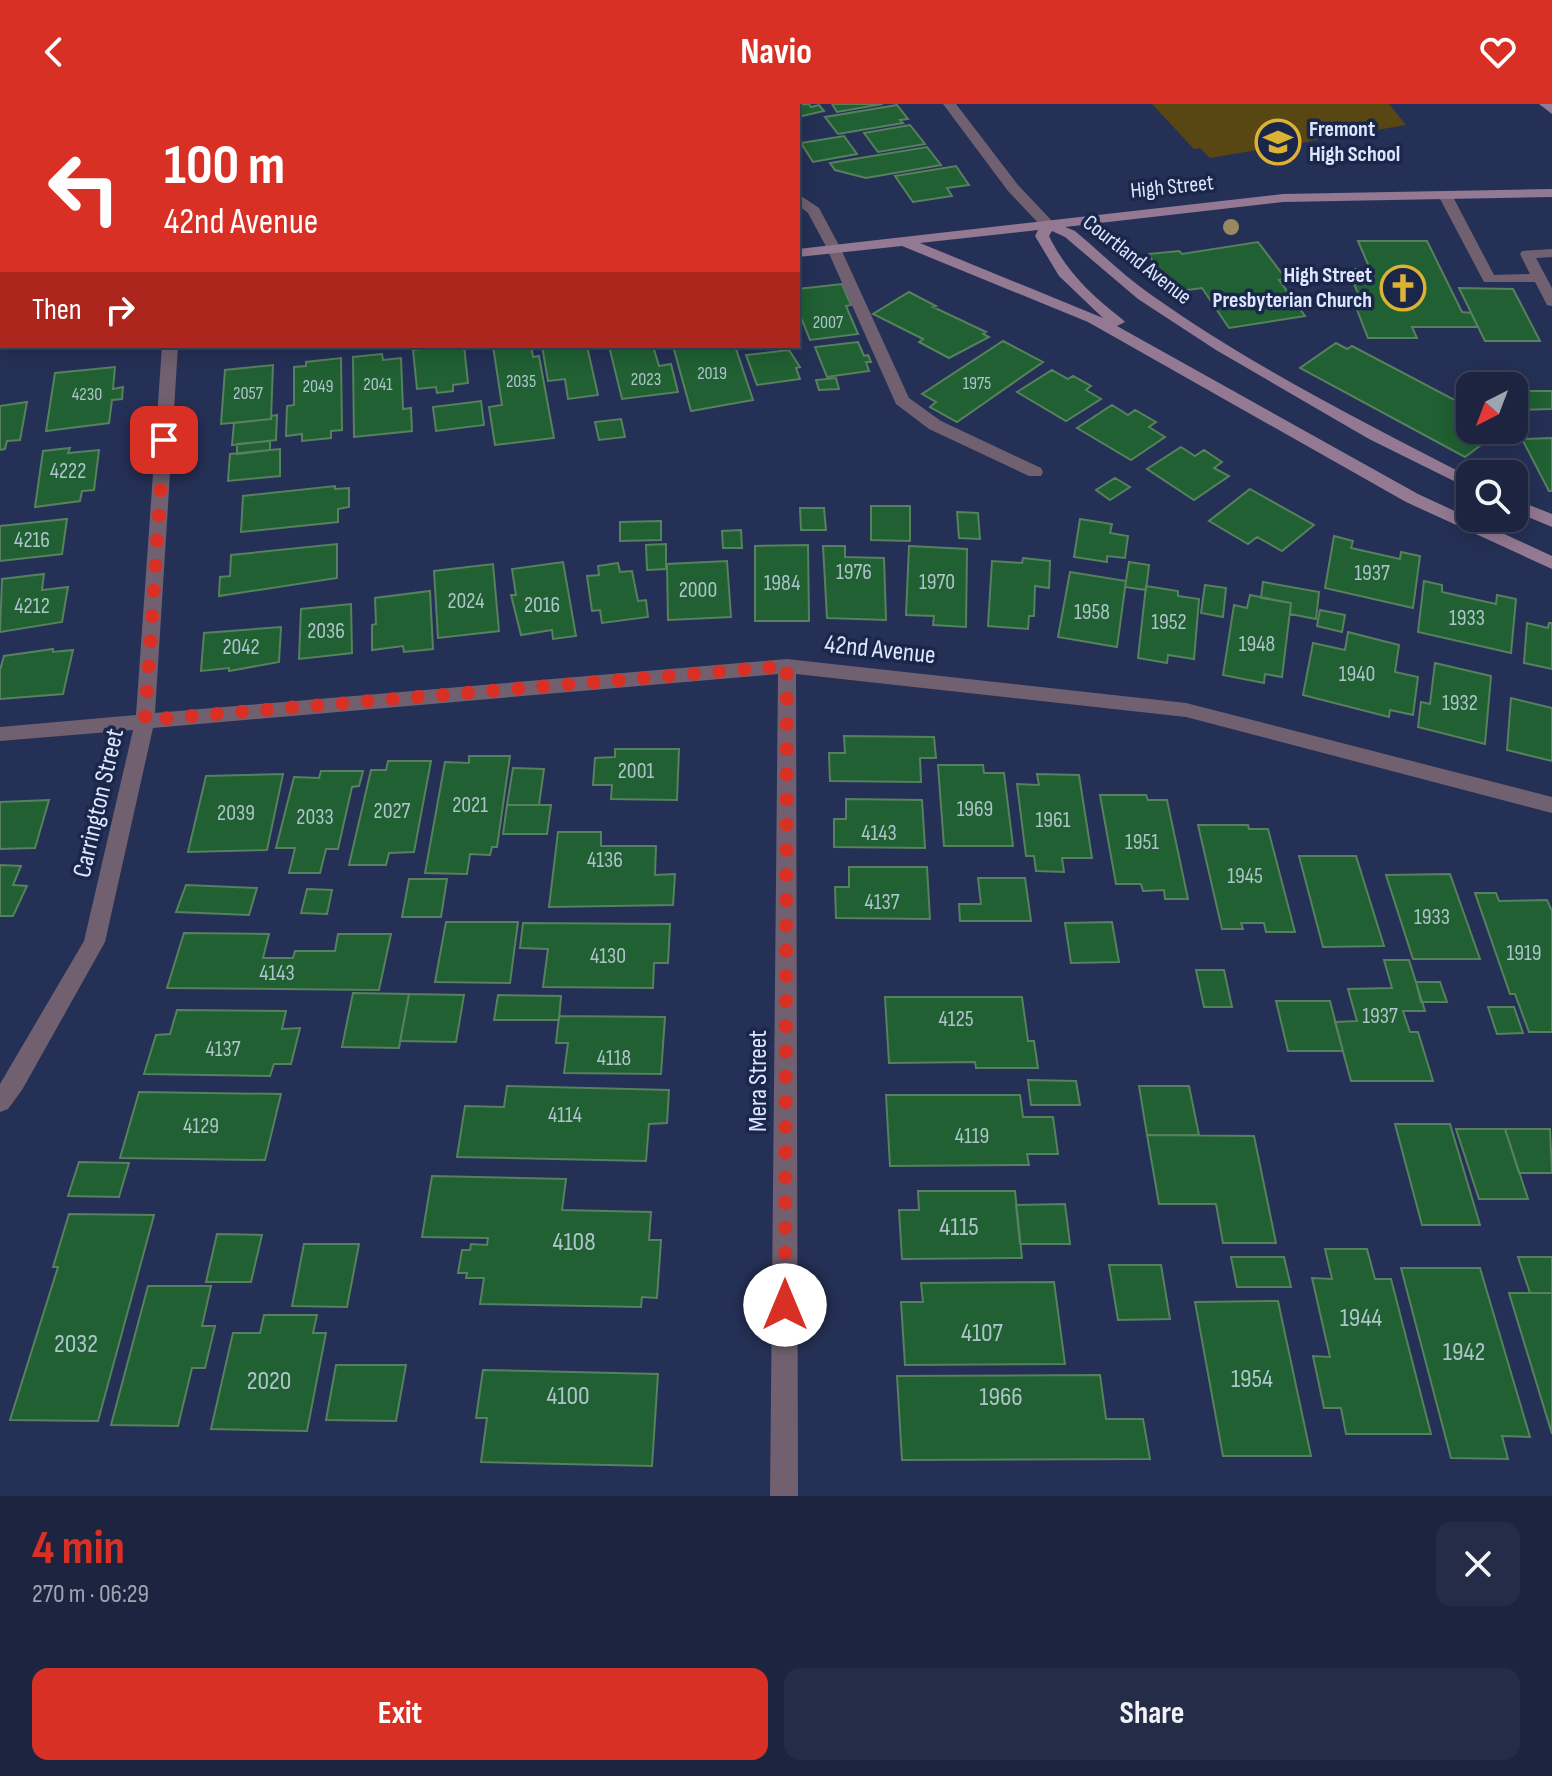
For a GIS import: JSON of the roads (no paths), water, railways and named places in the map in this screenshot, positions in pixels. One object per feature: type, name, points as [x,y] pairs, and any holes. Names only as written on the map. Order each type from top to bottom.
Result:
[{"type":"main road","points":[[1545,104],[1552,110]]},
{"type":"main road","name":"High Street","points":[[800,253],[1283,198],[1551,195]]},
{"type":"main road","name":"Courtland Avenue","points":[[1189,370],[1103,311],[1070,279],[1045,244],[1042,236],[1048,225],[1070,234],[1143,296],[1178,321],[1375,435],[1456,477]]},
{"type":"main road","name":"Courtland Avenue","points":[[904,241],[1048,299],[1189,370],[1412,498],[1552,563]]},
{"type":"main road","points":[[1528,511],[1552,521]]},
{"type":"street","points":[[949,104],[1013,188],[1048,225]]},
{"type":"street","points":[[1445,195],[1489,279],[1539,278]]},
{"type":"street","points":[[800,200],[814,211],[834,249],[902,401],[935,425],[1035,472]]},
{"type":"street","points":[[1552,253],[1527,254],[1552,302]]},
{"type":"street","name":"Carrington Street","points":[[0,1102],[14,1083],[94,942],[145,720],[170,348]]},
{"type":"street","name":"42nd Avenue","points":[[0,734],[787,666],[1186,710],[1552,805]]},
{"type":"street","name":"Mera Street","points":[[784,1496],[787,666]]},
{"type":"place","name":"Fremont High School","points":[[1278,142]]},
{"type":"place","name":"High Street Presbyterian Church","points":[[1403,288]]}]
